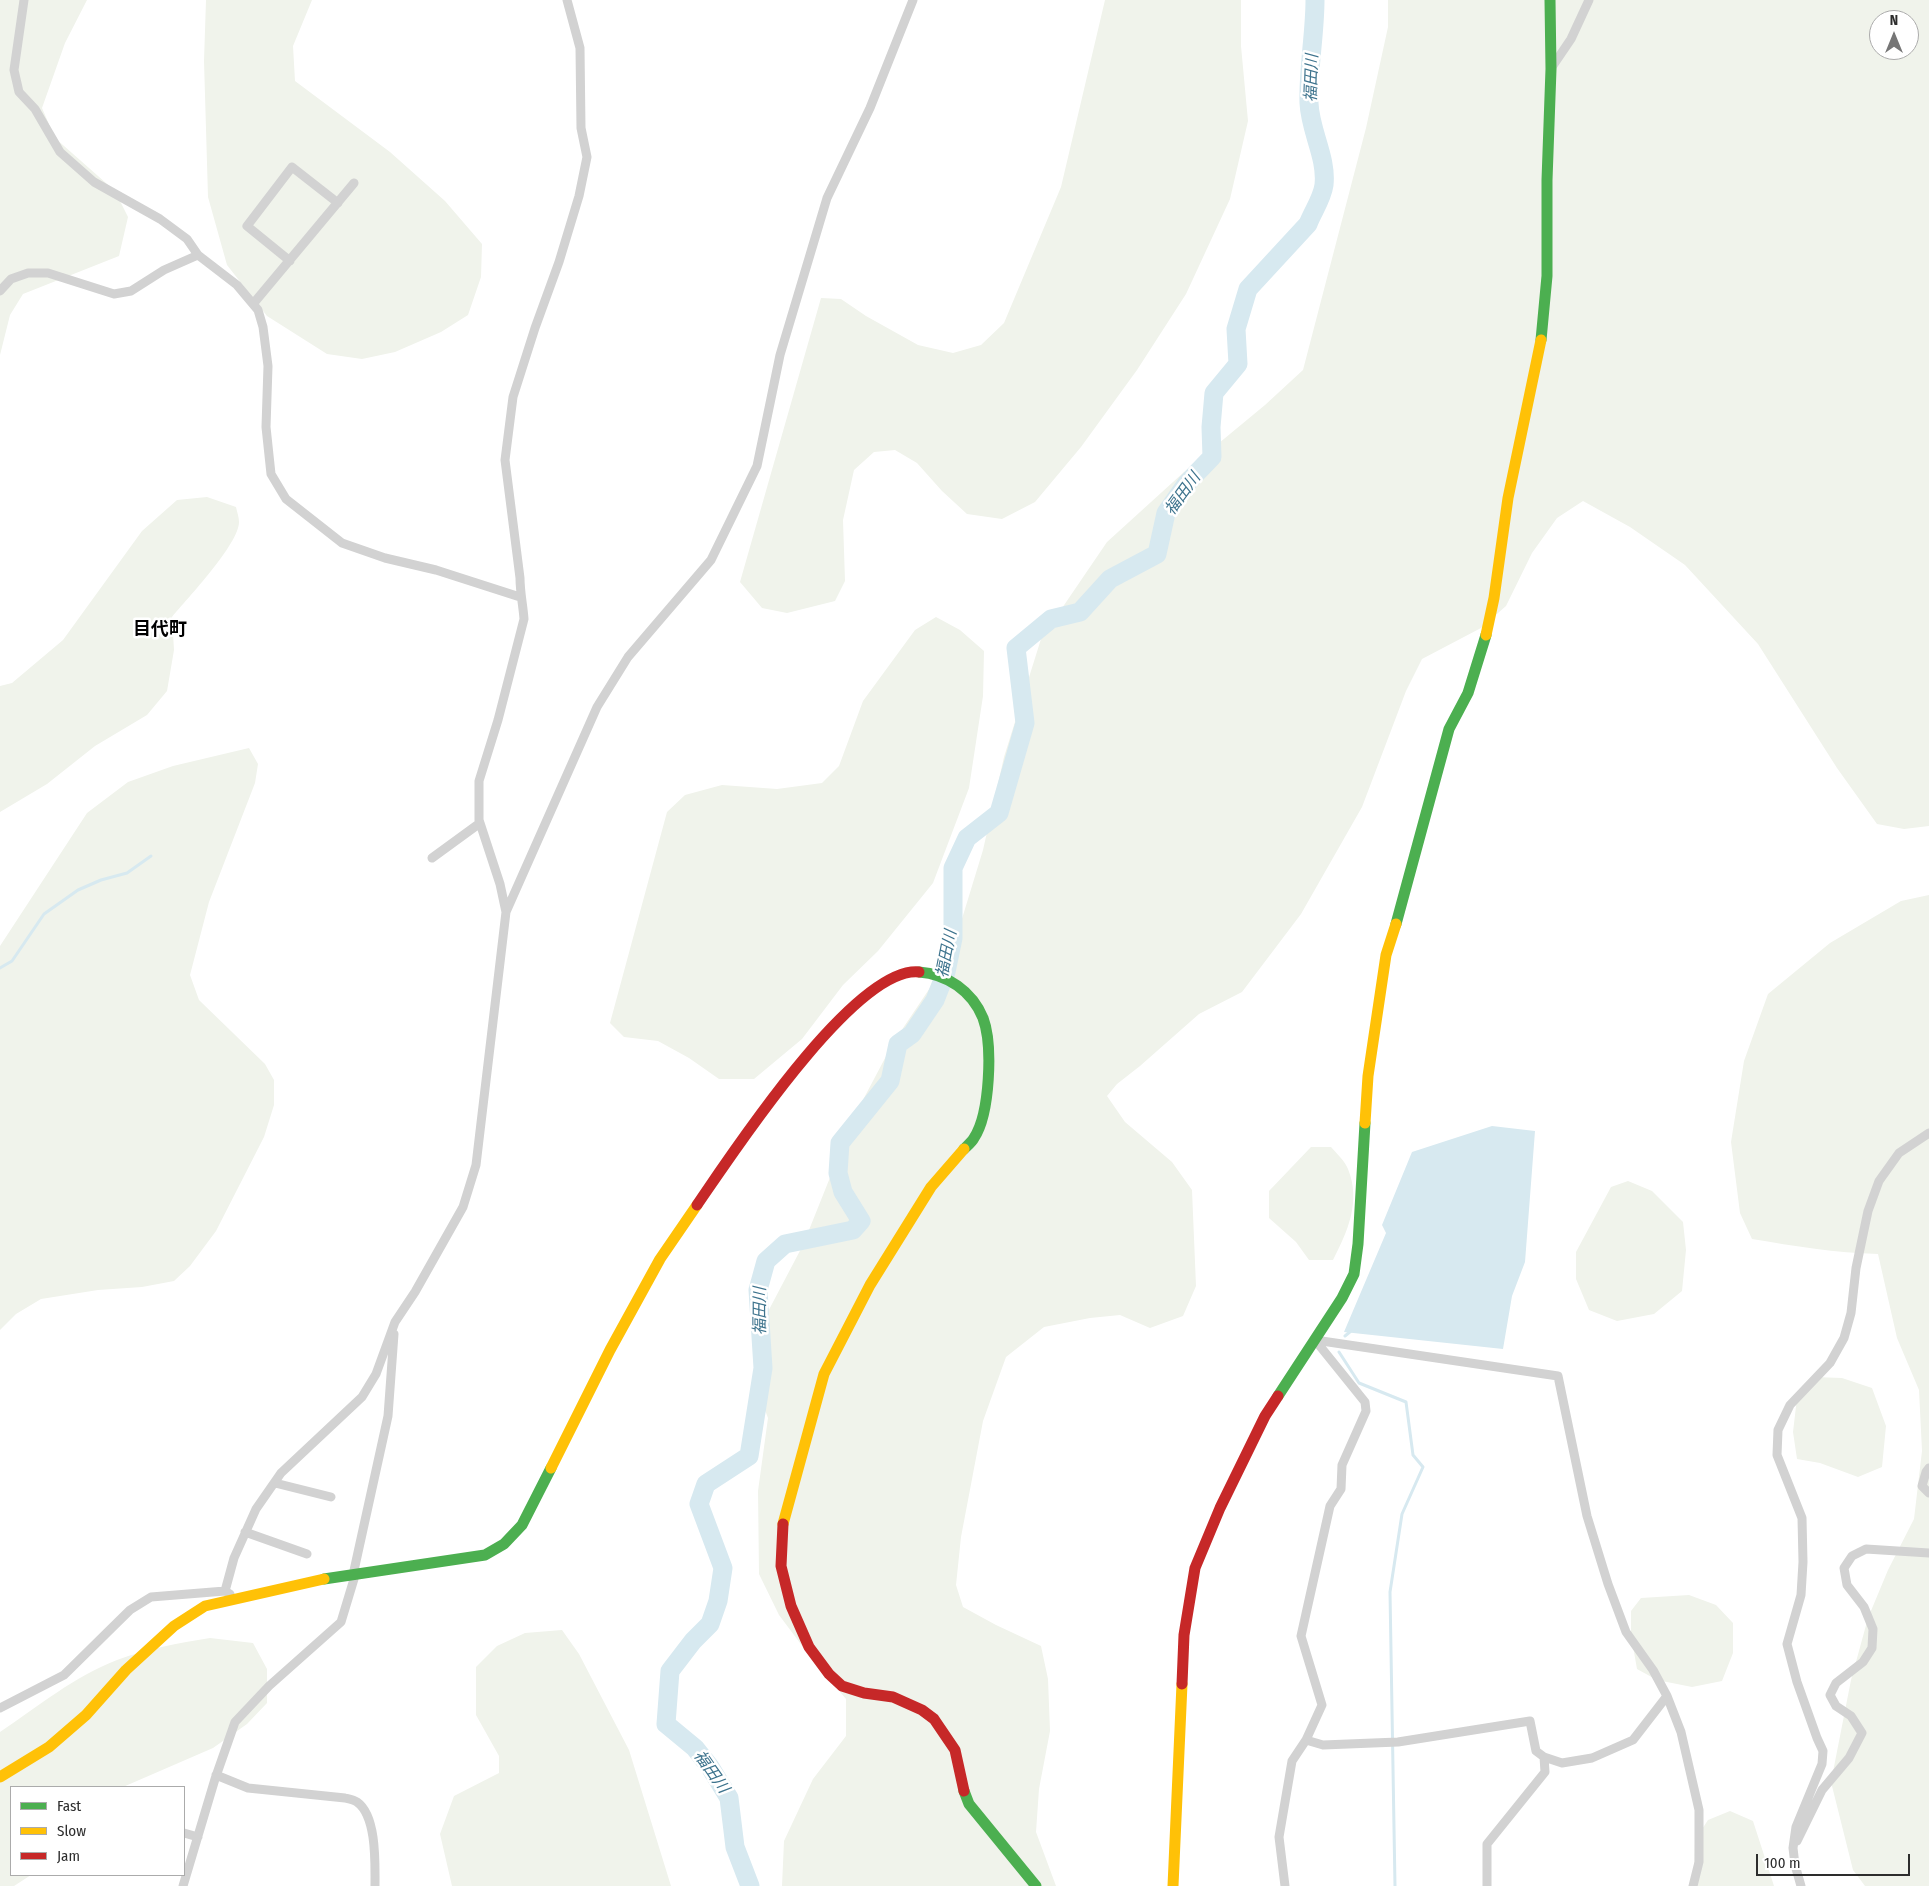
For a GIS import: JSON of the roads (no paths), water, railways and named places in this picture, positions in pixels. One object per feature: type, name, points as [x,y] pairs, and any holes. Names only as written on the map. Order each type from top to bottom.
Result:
[{"type":"street","points":[[24,0],[14,70],[20,92],[35,109],[60,152],[94,182],[160,218],[186,239],[198,255],[237,285],[258,310],[263,327],[268,366],[266,427],[271,474],[286,498],[342,543],[385,558],[436,570],[520,597]]},
{"type":"street","points":[[506,912],[500,884],[480,823],[479,781],[498,720],[524,619],[505,460],[513,397],[559,262],[587,157],[581,128],[580,48],[567,0]]},
{"type":"street","points":[[225,1591],[234,1558],[256,1509],[282,1473],[362,1397],[376,1374],[395,1322],[415,1292],[463,1207],[476,1165],[506,912],[597,707],[628,657],[711,560],[757,466],[780,355],[827,198],[870,108],[913,0]]},
{"type":"street","points":[[1173,1886],[1184,1636],[1195,1568],[1220,1508],[1265,1416],[1316,1340],[1342,1298],[1354,1274],[1358,1244],[1368,1076],[1386,956],[1402,906],[1449,729],[1468,693],[1486,637],[1494,598],[1508,498],[1543,332],[1547,276],[1547,180],[1551,69],[1550,0]]},
{"type":"street","points":[[1551,69],[1571,39],[1589,0]]},
{"type":"street","points":[[290,261],[247,226],[292,167],[338,203]]},
{"type":"street","points":[[253,304],[354,183]]},
{"type":"street","points":[[0,291],[11,279],[28,273],[48,273],[114,294],[131,291],[164,270],[198,255]]},
{"type":"street","points":[[432,858],[480,823]]},
{"type":"street","points":[[0,1777],[49,1747],[86,1715],[126,1670],[174,1626],[204,1606],[237,1600],[316,1580],[485,1555],[504,1544],[522,1525],[610,1350],[660,1259],[757,1116],[824,1036],[854,1004],[881,983],[911,971],[932,972],[949,979],[959,986],[975,1004],[983,1019],[987,1043],[989,1080],[983,1114],[975,1137],[931,1187],[870,1285],[824,1374],[782,1527],[781,1566],[790,1606],[809,1647],[829,1674],[842,1686],[893,1697],[922,1710],[934,1719],[955,1750],[961,1782],[969,1804],[1036,1886]]},
{"type":"street","points":[[1801,1886],[1795,1865],[1793,1848],[1796,1827],[1822,1764],[1823,1751],[1797,1682],[1787,1644],[1801,1595],[1803,1562],[1802,1518],[1777,1455],[1778,1430],[1790,1405],[1830,1363],[1844,1338],[1851,1313],[1856,1268],[1868,1211],[1879,1181],[1899,1153],[1929,1133]]},
{"type":"street","points":[[183,1886],[216,1775],[235,1722],[269,1686],[341,1622],[354,1580],[353,1575],[388,1416],[395,1322]]},
{"type":"street","points":[[1316,1340],[1558,1376],[1573,1456],[1595,1546],[1626,1632],[1653,1670],[1681,1732],[1699,1810],[1698,1862],[1693,1886]]},
{"type":"street","points":[[1285,1886],[1279,1837],[1292,1761],[1306,1740],[1322,1705],[1301,1636],[1330,1506],[1341,1489],[1342,1465],[1366,1411],[1365,1402],[1316,1340]]},
{"type":"street","points":[[1929,1468],[1922,1486],[1929,1493]]},
{"type":"street","points":[[275,1483],[331,1497]]},
{"type":"street","points":[[245,1532],[308,1554]]},
{"type":"street","points":[[1793,1848],[1822,1790],[1849,1758],[1862,1733],[1851,1716],[1836,1706],[1830,1695],[1836,1684],[1863,1662],[1872,1648],[1873,1629],[1864,1607],[1847,1585],[1844,1568],[1852,1556],[1866,1549],[1929,1553]]},
{"type":"street","points":[[0,1708],[64,1675],[130,1610],[151,1597],[225,1591],[237,1600]]},
{"type":"street","points":[[1306,1740],[1323,1745],[1398,1742],[1530,1721],[1536,1751],[1544,1757],[1562,1763],[1592,1758],[1633,1740],[1666,1696]]},
{"type":"street","points":[[1488,1886],[1487,1844],[1545,1772],[1544,1757]]},
{"type":"street","points":[[216,1775],[248,1788],[345,1798],[356,1801],[365,1811],[374,1839],[375,1886]]},
{"type":"street","points":[[185,1833],[198,1836]]},
{"type":"waterway","name":"福田川","points":[[750,1886],[735,1847],[729,1798],[710,1767],[695,1748],[666,1724],[670,1671],[693,1641],[710,1624],[718,1601],[723,1568],[699,1504],[706,1484],[749,1456],[763,1368],[758,1290],[766,1261],[785,1244],[853,1230],[861,1221],[843,1192],[838,1173],[840,1143],[890,1081],[898,1044],[912,1034],[935,1000],[946,972],[953,938],[953,868],[967,838],[999,813],[1025,723],[1016,648],[1051,619],[1080,612],[1110,579],[1157,554],[1166,513],[1187,483],[1212,457],[1211,427],[1214,393],[1238,364],[1236,329],[1248,289],[1308,224],[1323,190],[1323,164],[1312,124],[1309,103],[1315,0]]},
{"type":"waterway","points":[[0,968],[12,961],[44,914],[78,890],[101,880],[127,873],[151,856]]},
{"type":"waterway","points":[[1345,1336],[1351,1331]]},
{"type":"waterway","points":[[1339,1352],[1359,1383],[1406,1402],[1413,1455],[1423,1467],[1402,1514],[1390,1592],[1395,1886]]},
{"type":"district","name":"目代町","points":[[160,630]]}]
